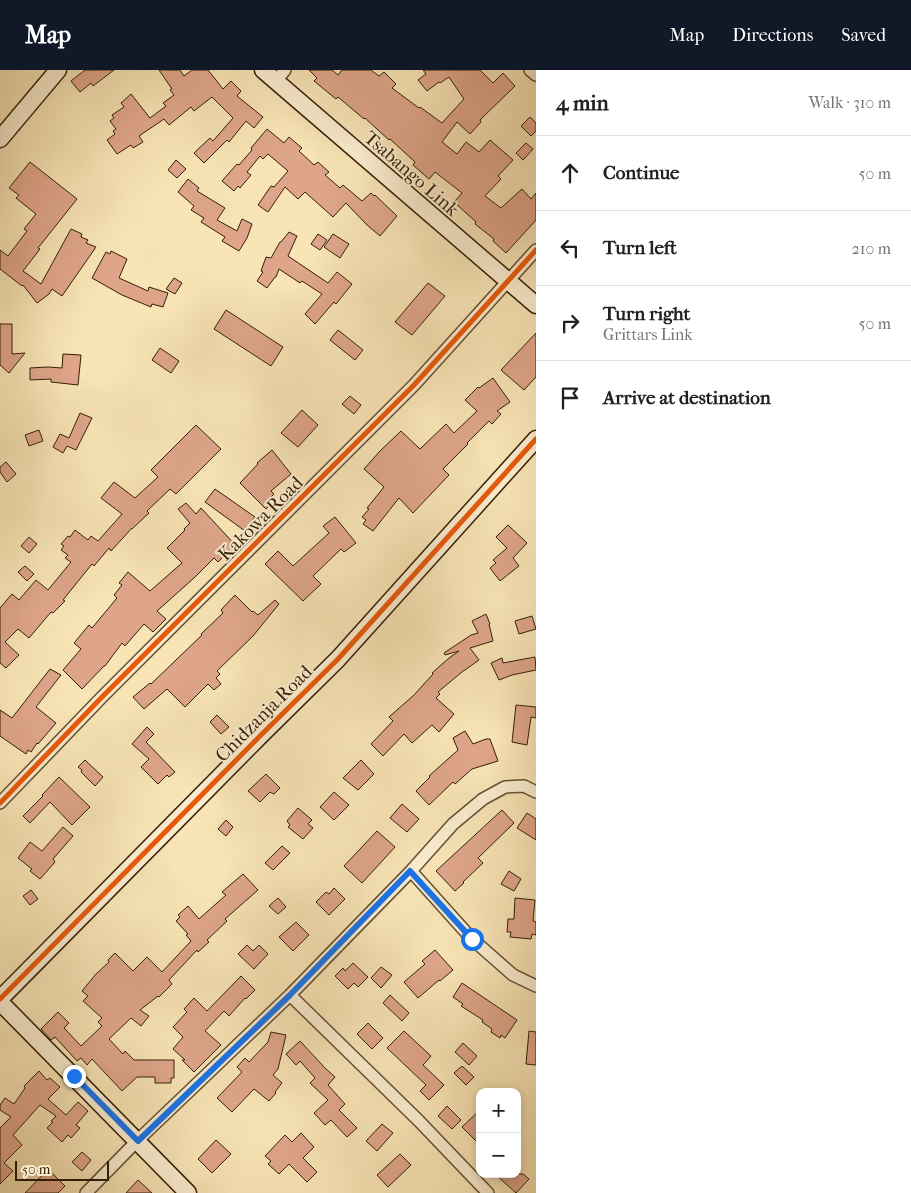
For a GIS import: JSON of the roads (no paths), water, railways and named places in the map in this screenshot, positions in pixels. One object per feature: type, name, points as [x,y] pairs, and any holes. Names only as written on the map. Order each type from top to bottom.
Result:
[{"type":"street","points":[[0,139],[58,70]]},
{"type":"street","name":"Tsabango Link","points":[[264,70],[281,76],[508,282],[536,305]]},
{"type":"street","points":[[530,70],[536,75]]},
{"type":"street","name":"Kakowa Road","points":[[0,803],[109,690],[414,384],[536,250]]},
{"type":"street","name":"Chidzanja Road","points":[[0,1000],[338,659],[536,439]]},
{"type":"street","points":[[86,1193],[290,995],[453,824],[483,799],[505,786],[524,786],[536,792]]},
{"type":"street","points":[[410,871],[472,939],[513,975],[536,986]]},
{"type":"street","points":[[290,995],[418,1120],[488,1193]]},
{"type":"street","points":[[0,1000],[188,1193]]}]
